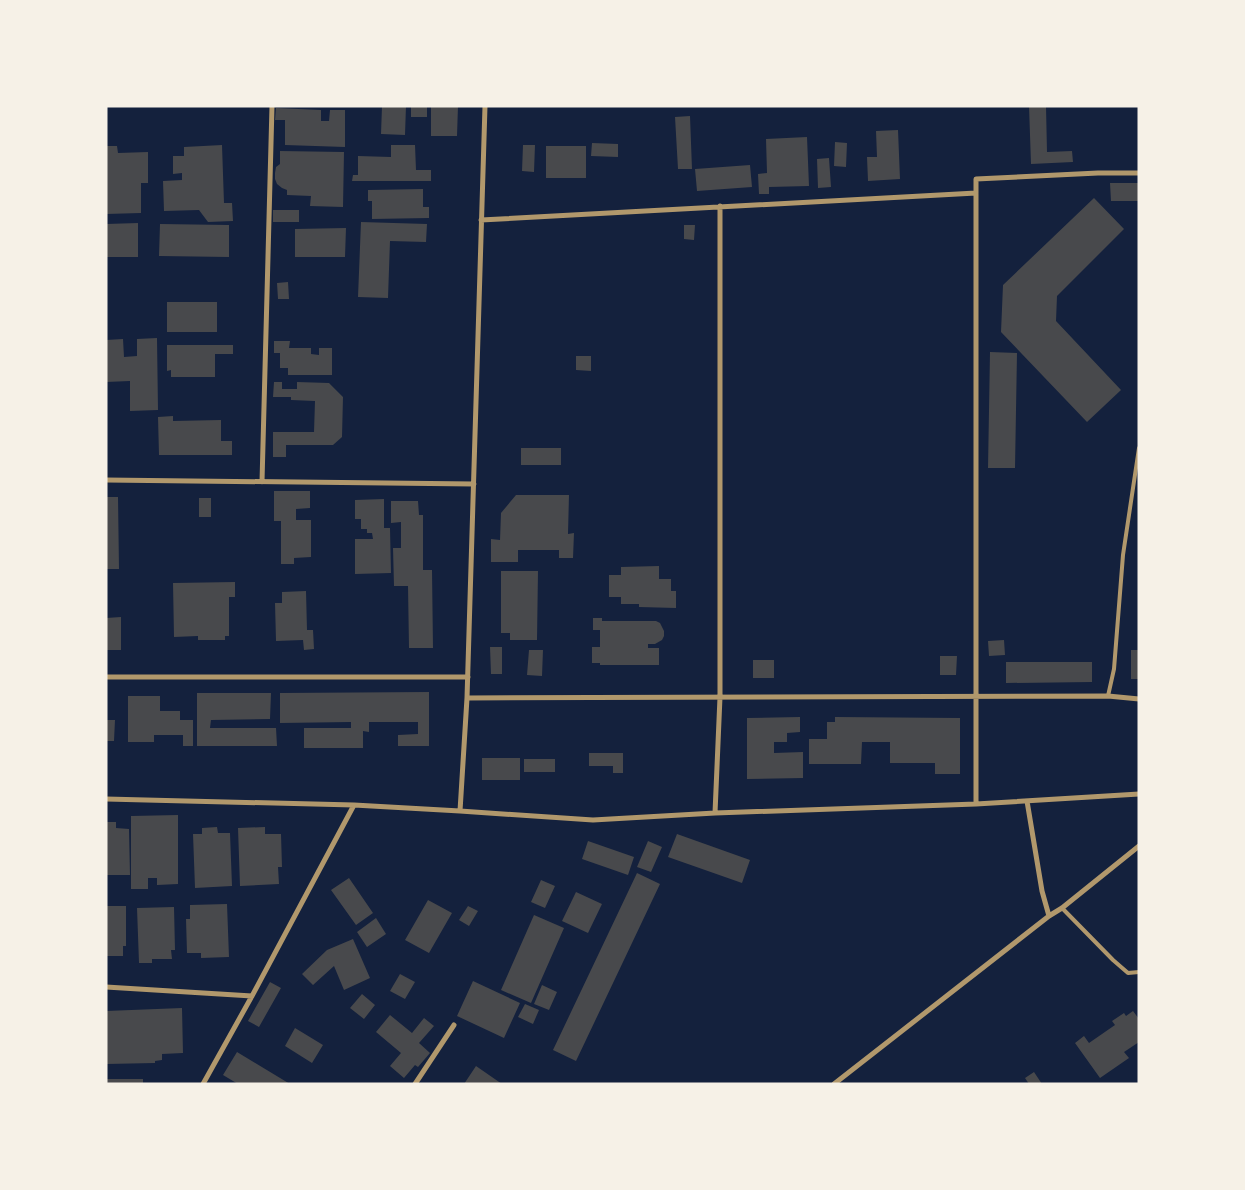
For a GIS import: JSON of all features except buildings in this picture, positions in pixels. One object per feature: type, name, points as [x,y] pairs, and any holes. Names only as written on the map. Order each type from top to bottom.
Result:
[{"type":"street","points":[[262,482],[272,106]]},
{"type":"street","points":[[460,811],[468,678],[485,106]]},
{"type":"street","points":[[976,804],[976,178],[1139,173]]},
{"type":"street","points":[[481,220],[976,193]]},
{"type":"street","points":[[715,813],[720,697],[720,206]]},
{"type":"street","points":[[106,480],[474,484]]},
{"type":"street","points":[[106,677],[468,678]]},
{"type":"street","points":[[467,698],[1108,696],[1139,699]]},
{"type":"street","points":[[106,799],[354,805],[593,820],[715,813],[976,804],[1139,794]]},
{"type":"street","points":[[1027,801],[1042,891],[1049,916]]},
{"type":"street","points":[[203,1084],[354,805]]},
{"type":"street","points":[[834,1084],[1049,916],[1062,908],[1139,846]]},
{"type":"street","points":[[106,987],[252,996]]},
{"type":"street","points":[[415,1084],[454,1024]]},
{"type":"lane","points":[[1108,696],[1114,669],[1123,555],[1139,448]]},
{"type":"lane","points":[[1062,908],[1112,960],[1128,973],[1139,972]]}]
